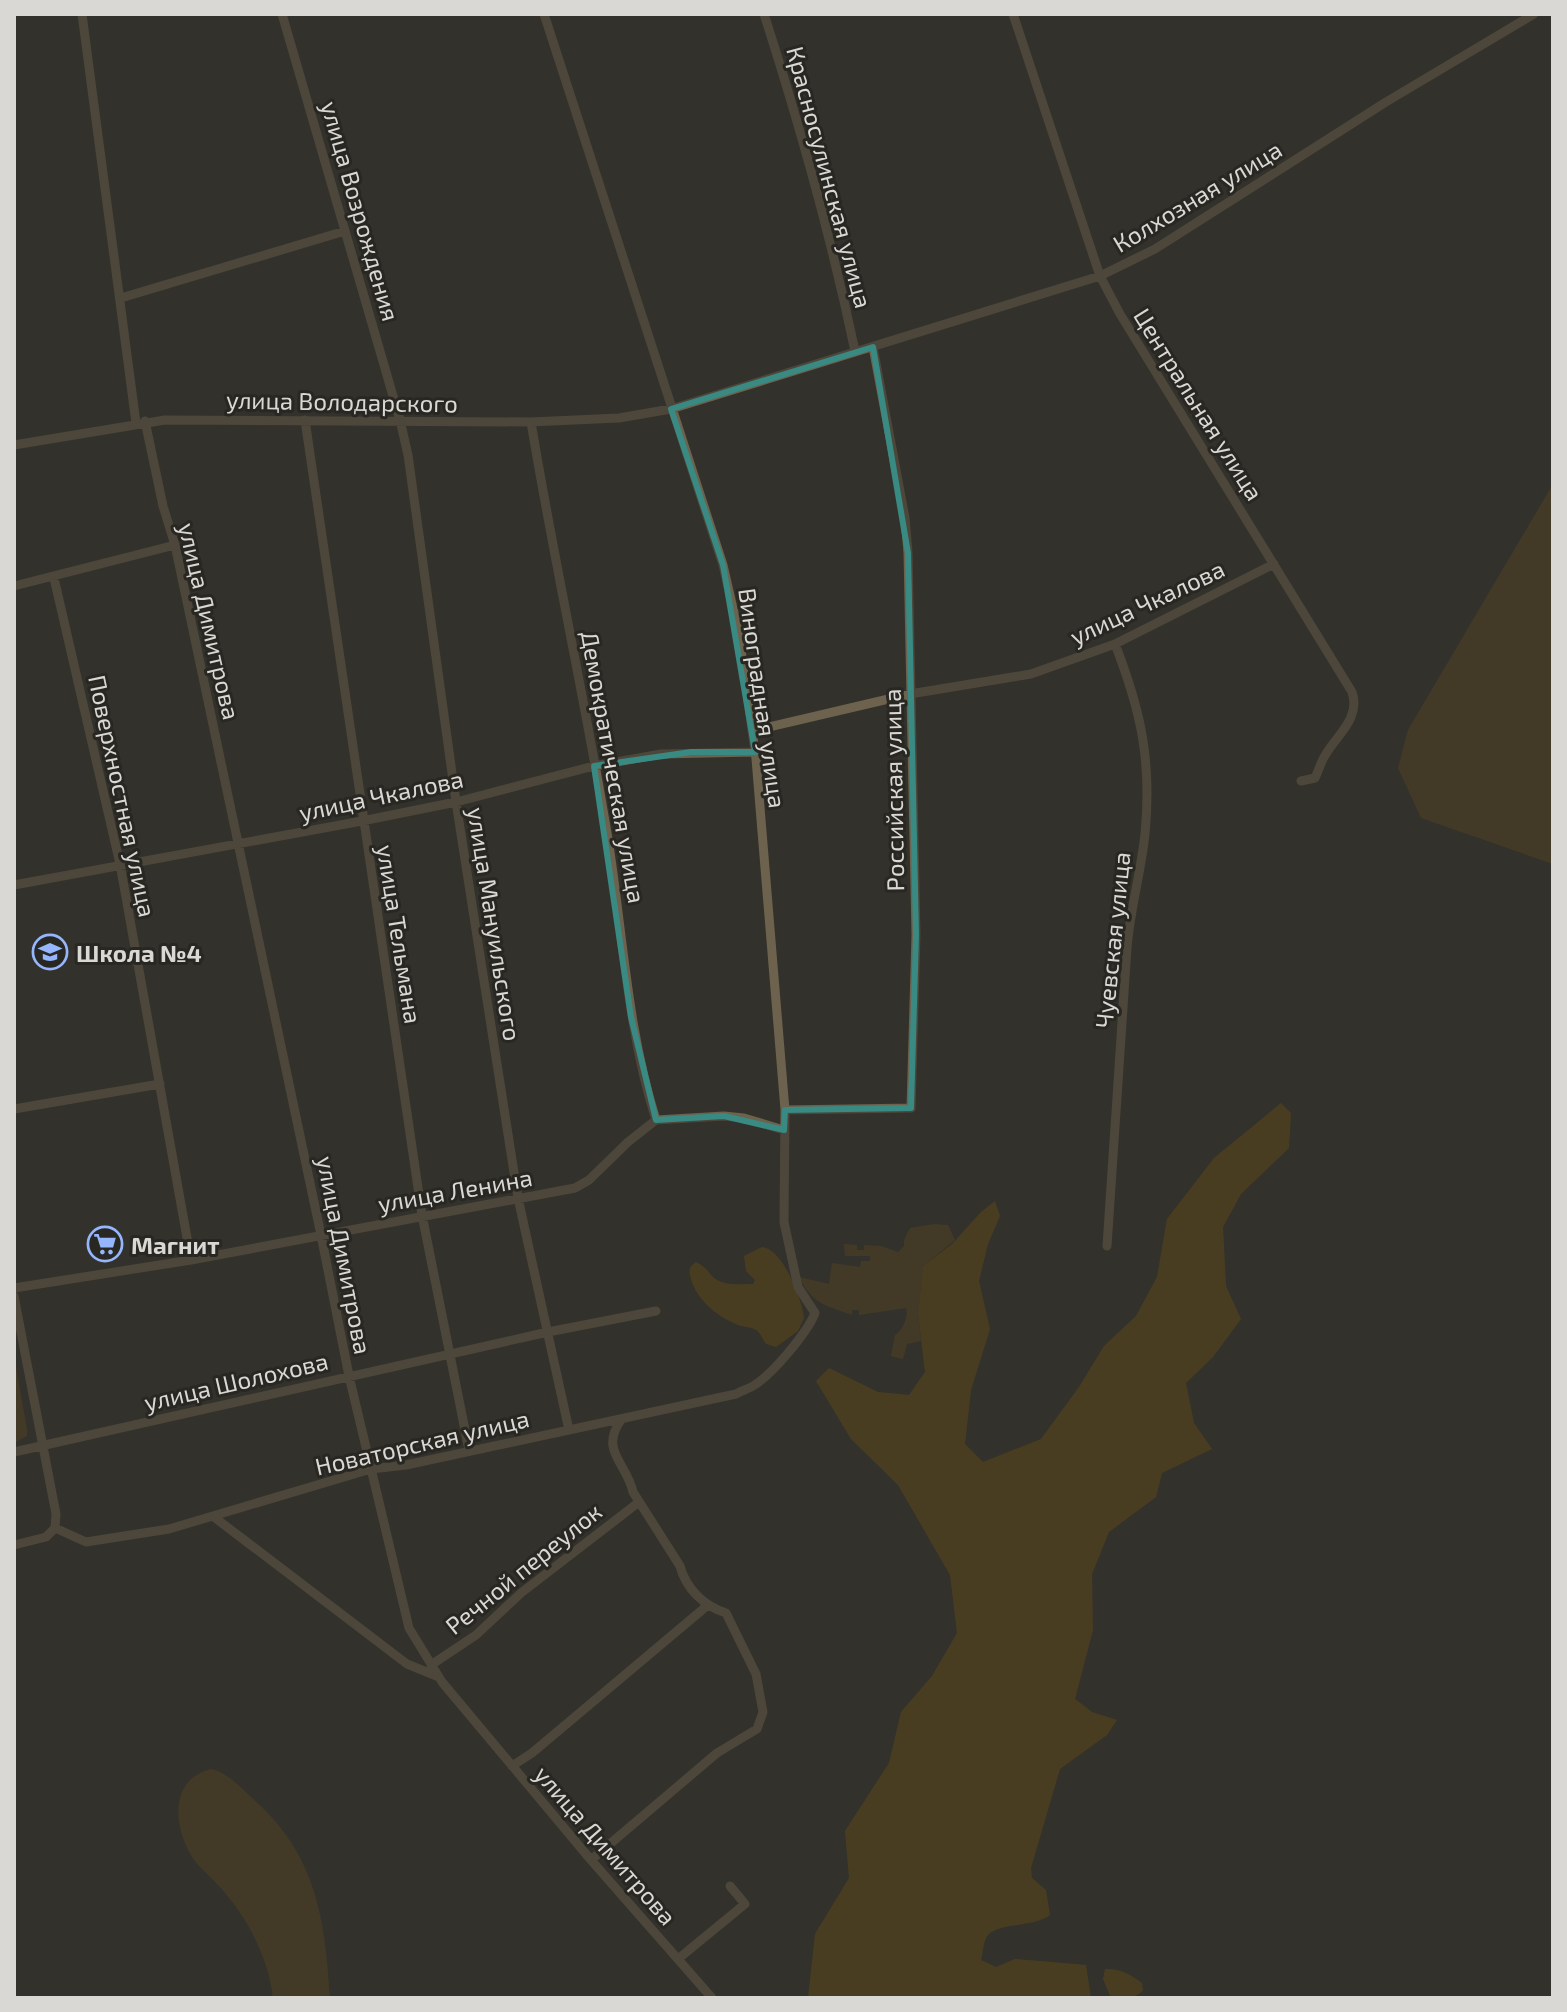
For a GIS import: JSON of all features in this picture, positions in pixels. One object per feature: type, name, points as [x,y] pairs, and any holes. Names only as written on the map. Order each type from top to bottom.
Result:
[{"type":"street","name":"улица Димитрова","points":[[82,14],[140,422],[175,545],[349,1376],[409,1628],[439,1677],[591,1860],[712,1998]]},
{"type":"street","name":"улица Возрождения","points":[[282,14],[400,420]]},
{"type":"street","name":"Виноградная улица","points":[[544,14],[723,565],[739,635],[755,752],[785,1110],[784,1222],[798,1287],[815,1313]]},
{"type":"street","name":"Красносулинская улица","points":[[764,14],[806,146],[835,257],[855,351]]},
{"type":"street","name":"Центральная улица","points":[[1013,14],[1100,276],[1354,700],[1343,733],[1325,756],[1315,778],[1301,781]]},
{"type":"street","name":"Колхозная улица","points":[[671,409],[1100,276],[1155,249],[1386,102],[1534,14]]},
{"type":"street","points":[[121,298],[345,231]]},
{"type":"street","name":"Российская улица","points":[[785,1110],[911,1108],[916,935],[905,518],[873,347]]},
{"type":"street","name":"улица Володарского","points":[[14,445],[140,422],[531,422],[619,418],[671,409]]},
{"type":"street","name":"улица Тельмана","points":[[305,420],[422,1215],[469,1450]]},
{"type":"street","name":"улица Мануильского","points":[[400,420],[408,455],[456,802],[518,1198],[569,1430]]},
{"type":"street","name":"Демократическая улица","points":[[531,422],[594,766],[618,909],[631,1017],[644,1081],[656,1120]]},
{"type":"street","points":[[14,586],[175,545]]},
{"type":"street","name":"улица Чкалова","points":[[752,731],[910,694],[1031,674],[1115,644],[1274,564]]},
{"type":"street","name":"Поверхностная улица","points":[[54,578],[120,864],[191,1260]]},
{"type":"street","name":"Чуевская улица","points":[[1107,1246],[1128,942],[1145,834],[1147,790],[1146,749],[1135,693],[1115,644]]},
{"type":"street","name":"улица Чкалова","points":[[14,885],[456,802],[594,766],[661,754],[755,752]]},
{"type":"street","points":[[14,1109],[160,1084]]},
{"type":"street","points":[[656,1120],[724,1116],[744,1118],[784,1130]]},
{"type":"street","name":"улица Ленина","points":[[14,1288],[191,1260],[575,1188],[589,1180],[656,1120]]},
{"type":"street","points":[[14,1296],[56,1514],[55,1528],[46,1537],[14,1545]]},
{"type":"street","name":"улица Шолохова","points":[[14,1452],[548,1332],[656,1311]]},
{"type":"street","name":"Новаторская улица","points":[[55,1528],[75,1539],[95,1542],[183,1526],[371,1469],[406,1465],[736,1394],[754,1386],[811,1323],[815,1313]]},
{"type":"street","points":[[591,1860],[717,1753],[757,1729],[763,1712],[756,1674],[726,1613],[708,1605],[684,1581],[680,1566],[614,1456],[612,1433],[621,1420]]},
{"type":"street","name":"Речной переулок","points":[[431,1665],[476,1635],[521,1593],[639,1502]]},
{"type":"street","points":[[214,1517],[407,1664],[439,1677]]},
{"type":"street","points":[[512,1766],[532,1753],[708,1605]]},
{"type":"street","points":[[678,1959],[745,1904],[730,1886]]},
{"type":"highlighted area","points":[[873,347],[908,553],[916,935],[911,1108],[785,1110],[784,1130],[724,1116],[656,1120],[631,1017],[594,766],[691,752],[755,752],[723,565],[671,409]]},
{"type":"shaded area","points":[[1553,484],[1553,864],[1421,818],[1398,768],[1408,730]]},
{"type":"shaded area","points":[[1281,1103],[1291,1113],[1289,1148],[1241,1194],[1223,1227],[1226,1286],[1241,1319],[1213,1357],[1186,1383],[1194,1423],[1212,1449],[1162,1473],[1156,1497],[1109,1532],[1092,1574],[1093,1630],[1075,1699],[1092,1712],[1117,1720],[1107,1735],[1060,1769],[1031,1868],[1032,1878],[1046,1890],[1050,1915],[1035,1922],[993,1931],[983,1947],[981,1960],[996,1967],[1015,1959],[1086,1965],[1091,1998],[808,1998],[815,1934],[849,1878],[845,1831],[889,1763],[901,1712],[932,1676],[957,1633],[950,1575],[898,1485],[851,1439],[816,1381],[829,1368],[878,1392],[909,1395],[925,1372],[918,1314],[923,1266],[952,1244],[995,1201],[1000,1216],[988,1244],[979,1281],[990,1329],[971,1390],[965,1444],[983,1462],[1041,1439],[1104,1346],[1136,1316],[1157,1277],[1167,1219],[1214,1158]]},
{"type":"shaded area","points":[[948,1225],[955,1240],[923,1266],[918,1314],[921,1341],[907,1344],[903,1359],[891,1356],[895,1335],[906,1319],[906,1308],[859,1315],[859,1310],[852,1310],[852,1315],[815,1299],[799,1277],[829,1284],[832,1263],[860,1267],[861,1261],[870,1261],[870,1256],[845,1256],[844,1244],[857,1245],[857,1250],[864,1250],[864,1245],[881,1246],[898,1252],[904,1246],[910,1228]]},
{"type":"shaded area","points":[[762,1247],[770,1250],[784,1265],[800,1299],[804,1318],[798,1331],[776,1347],[766,1344],[756,1330],[733,1323],[710,1308],[694,1287],[690,1273],[696,1262],[721,1282],[753,1284],[755,1280],[746,1271],[744,1256]]},
{"type":"shaded area","points":[[14,1356],[27,1436],[14,1443]]},
{"type":"shaded area","points":[[211,1769],[233,1780],[273,1818],[303,1864],[320,1914],[330,1998],[273,1998],[267,1969],[251,1931],[228,1897],[191,1855],[181,1830],[179,1804],[188,1782]]},
{"type":"shaded area","points":[[1105,1969],[1129,1975],[1142,1983],[1143,1990],[1133,1997],[1111,1998],[1103,1979]]},
{"type":"place","name":"Школа №4","points":[[50,952]]},
{"type":"place","name":"Магнит","points":[[105,1244]]}]
